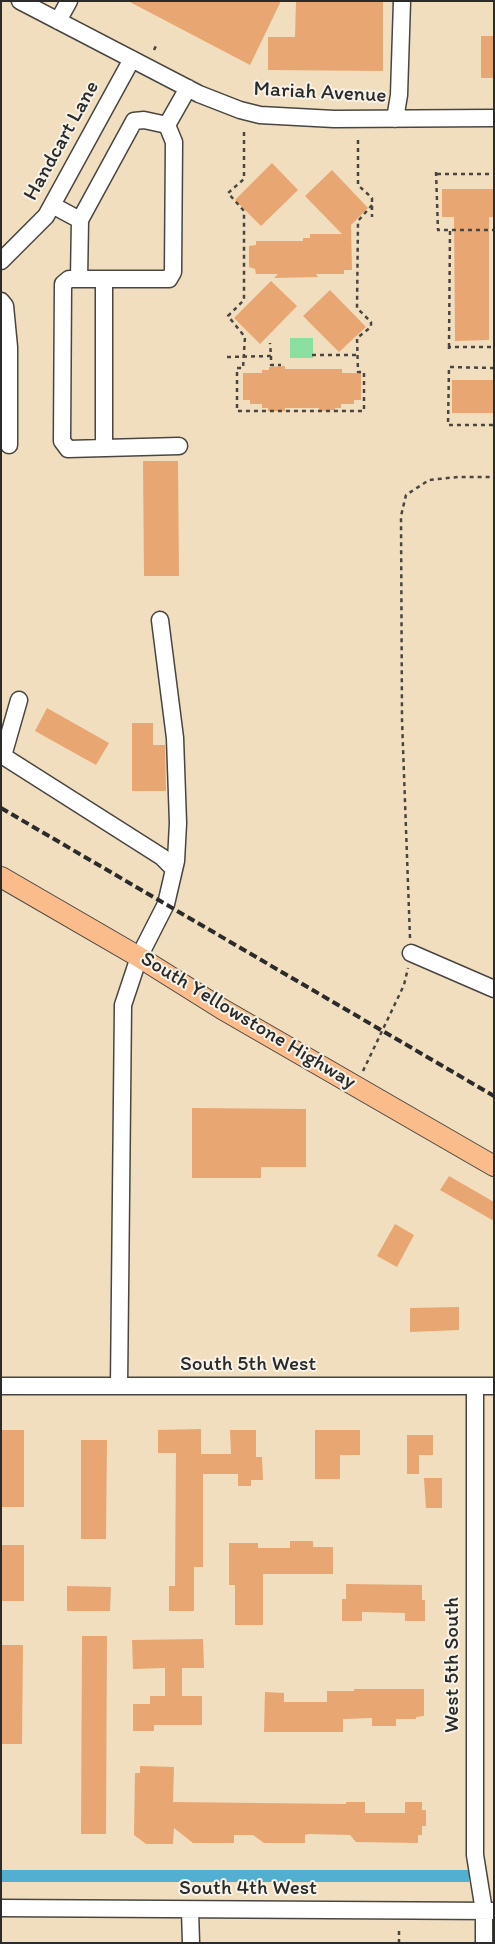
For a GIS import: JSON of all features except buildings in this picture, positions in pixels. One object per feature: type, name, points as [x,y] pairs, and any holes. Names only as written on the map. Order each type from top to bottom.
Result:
[{"type":"main road","name":"South Yellowstone Highway","points":[[1,877],[139,957],[222,1009],[494,1166]]},
{"type":"street","name":"Mariah Avenue","points":[[20,1],[188,88],[240,110],[260,115],[334,119],[494,118]]},
{"type":"street","points":[[58,21],[69,1]]},
{"type":"street","points":[[395,119],[399,95],[402,1]]},
{"type":"street","name":"Handcart Lane","points":[[1,261],[46,216],[132,59]]},
{"type":"street","points":[[166,125],[188,88]]},
{"type":"street","points":[[79,279],[80,220],[134,121],[144,120],[166,125]]},
{"type":"street","points":[[166,125],[174,142],[174,272],[169,279],[79,279],[69,280],[63,284],[62,441],[68,449],[179,446]]},
{"type":"street","points":[[52,205],[80,220]]},
{"type":"street","points":[[104,279],[104,448]]},
{"type":"street","points":[[1,301],[5,306],[9,347],[9,445]]},
{"type":"street","points":[[119,1386],[123,1004],[139,957],[166,904],[174,869],[178,823],[175,738],[160,620]]},
{"type":"street","points":[[19,700],[3,756],[162,857],[174,869]]},
{"type":"street","points":[[411,953],[494,989]]},
{"type":"street","name":"South 5th West","points":[[1,1386],[494,1386]]},
{"type":"street","name":"West 5th South","points":[[475,1386],[475,1846],[489,1911],[484,1943]]},
{"type":"street","name":"South 4th West","points":[[1,1908],[489,1911]]},
{"type":"street","points":[[190,1910],[191,1943]]},
{"type":"path","points":[[154,50],[157,44]]},
{"type":"path","points":[[244,132],[244,179],[228,193],[244,211],[244,300],[228,316],[245,337],[243,368],[237,368],[237,411],[364,411],[364,372],[358,372],[358,338],[371,328],[371,322],[358,308],[358,221],[372,205]]},
{"type":"path","points":[[358,140],[358,184],[372,198],[372,217]]},
{"type":"path","points":[[494,174],[437,173],[438,230],[494,230]]},
{"type":"path","points":[[450,230],[449,348],[494,346]]},
{"type":"path","points":[[270,343],[271,365],[281,365]]},
{"type":"path","points":[[312,355],[359,355]]},
{"type":"path","points":[[227,357],[271,356]]},
{"type":"path","points":[[494,368],[449,366],[448,425],[494,424]]},
{"type":"path","points":[[356,1086],[404,985],[411,953],[402,720],[401,516],[406,495],[429,480],[458,476],[494,477]]},
{"type":"path","points":[[399,1929],[399,1943]]},
{"type":"green space","points":[[290,338],[313,338],[313,358],[290,358]]},
{"type":"water","points":[[1,1870],[469,1870],[469,1882],[1,1882]]},
{"type":"railway","points":[[1,808],[494,1096]]}]
